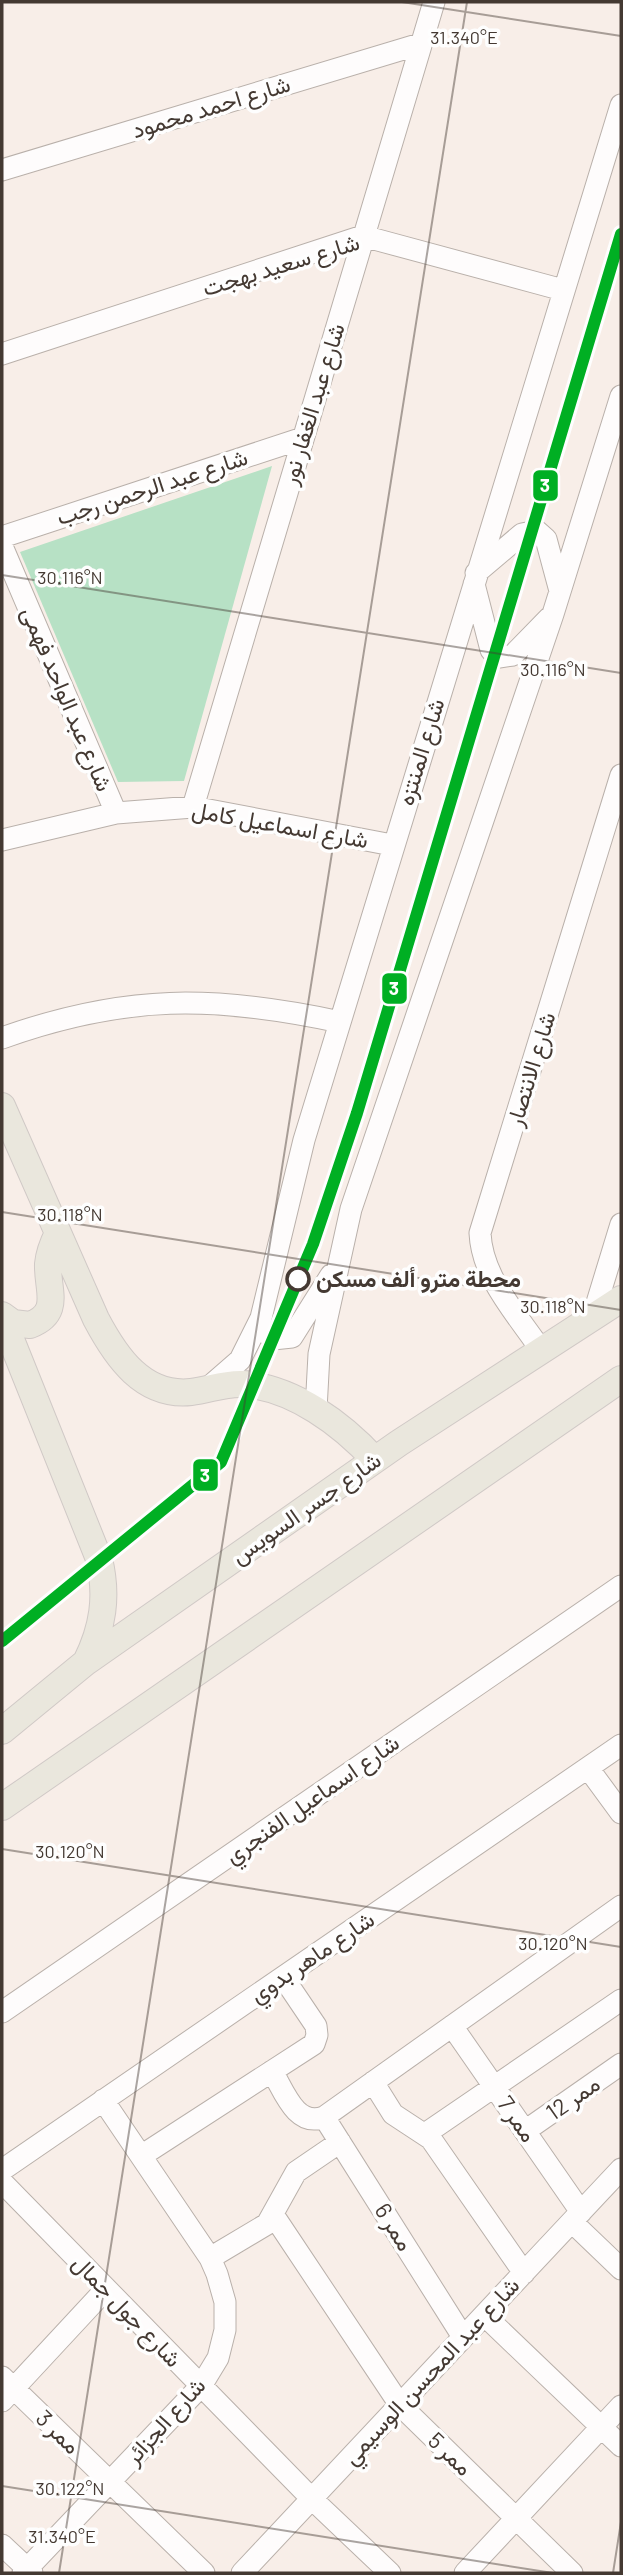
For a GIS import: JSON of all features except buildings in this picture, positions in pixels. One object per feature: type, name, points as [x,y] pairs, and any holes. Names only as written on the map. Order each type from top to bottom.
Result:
[{"type":"main road","points":[[2,1106],[105,1336],[135,1375],[169,1391],[196,1391],[222,1384],[246,1384],[270,1390],[316,1410],[358,1441],[375,1460]]},
{"type":"main road","points":[[2,1316],[13,1324],[30,1325],[49,1312],[52,1298],[48,1265],[58,1233]]},
{"type":"main road","name":"شارع جسر السويس","points":[[2,1731],[86,1662],[375,1460],[621,1299]]},
{"type":"main road","points":[[2,1316],[99,1559],[104,1586],[102,1618],[86,1662]]},
{"type":"main road","points":[[2,1807],[621,1379]]},
{"type":"street","name":"شارع عبد الغفار نور","points":[[193,807],[434,2]]},
{"type":"street","name":"شارع احمد محمود","points":[[2,170],[420,44]]},
{"type":"street","name":"شارع المنتزه","points":[[209,1387],[240,1360],[259,1326],[293,1198],[304,1140],[562,290],[621,105]]},
{"type":"street","name":"شارع سعيد بهجت","points":[[2,354],[363,236],[562,290]]},
{"type":"street","points":[[316,1410],[319,1354],[338,1263],[356,1196],[553,614],[621,396]]},
{"type":"street","name":"شارع عبد الرحمن رجب","points":[[2,537],[303,438]]},
{"type":"street","points":[[553,614],[513,655],[499,657],[491,650],[475,577],[523,534],[537,531],[546,539],[560,591]]},
{"type":"street","name":"شارع عبد الواحد فهمى","points":[[2,545],[116,813]]},
{"type":"street","name":"شارع الانتصار","points":[[541,1350],[489,1274],[481,1255],[480,1233],[621,775]]},
{"type":"street","name":"شارع اسماعيل كامل","points":[[2,840],[116,813],[193,807],[393,845]]},
{"type":"street","points":[[2,1038],[51,1021],[122,1006],[195,1001],[269,1006],[340,1021]]},
{"type":"street","points":[[592,1319],[621,1224]]},
{"type":"street","points":[[259,1326],[273,1339],[292,1337],[338,1263]]},
{"type":"street","name":"شارع اسماعيل الفنجري","points":[[2,2012],[621,1586]]},
{"type":"street","name":"شارع ماهر بدوي","points":[[2,2170],[621,1745]]},
{"type":"street","points":[[588,1768],[621,1813]]},
{"type":"street","points":[[272,2071],[299,2115],[312,2120],[324,2117],[621,1906]]},
{"type":"street","points":[[141,2156],[314,2044],[316,2026],[283,1977]]},
{"type":"street","points":[[425,2134],[621,2000]]},
{"type":"street","name":"ممر 7","points":[[452,2026],[525,2131],[576,2217],[621,2269]]},
{"type":"street","name":"ممر 12","points":[[525,2131],[621,2064]]},
{"type":"street","points":[[373,2082],[393,2113],[425,2134],[524,2273]]},
{"type":"street","name":"شارع الجزائر","points":[[27,2572],[201,2386],[218,2358],[225,2330],[225,2302],[210,2258],[103,2100]]},
{"type":"street","name":"ممر 6","points":[[324,2117],[463,2337]]},
{"type":"street","points":[[210,2258],[267,2224],[274,2216],[296,2172],[340,2142]]},
{"type":"street","name":"شارع عبد المحسن الوسيمي","points":[[242,2573],[621,2169]]},
{"type":"street","name":"شارع جول جمال","points":[[2,2182],[312,2499],[390,2573]]},
{"type":"street","name":"ممر 5","points":[[274,2216],[400,2405],[572,2573]]},
{"type":"street","points":[[6,2389],[106,2290]]},
{"type":"street","points":[[484,2315],[621,2446]]},
{"type":"street","name":"ممر 3","points":[[6,2389],[110,2482],[204,2573]]},
{"type":"street","points":[[465,2573],[621,2406]]},
{"type":"street","points":[[2,2545],[27,2572]]},
{"type":"green space","points":[[272,466],[184,781],[118,782],[20,552]]},
{"type":"metro line","name":"3","points":[[2,1641],[221,1462],[313,1244],[357,1113],[621,234]]},
{"type":"place","name":"محطة مترو ألف مسكن","points":[[298,1279]]}]
